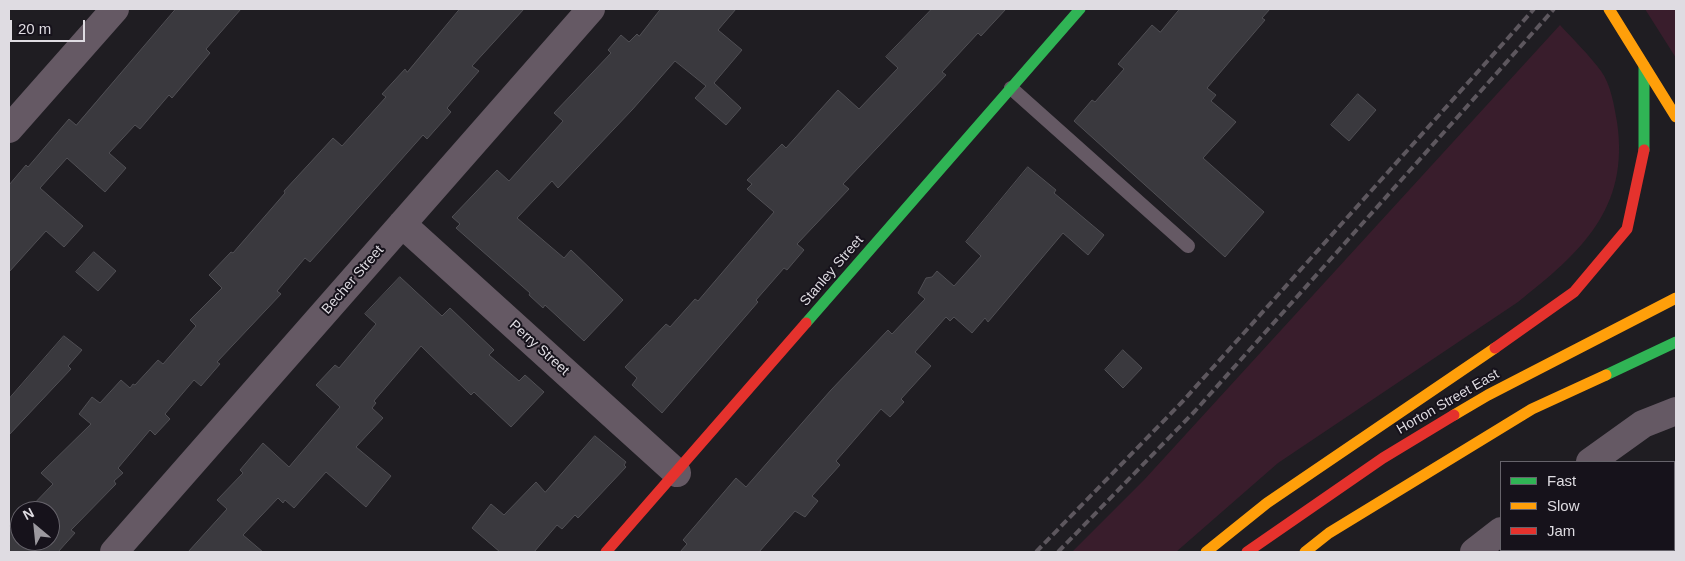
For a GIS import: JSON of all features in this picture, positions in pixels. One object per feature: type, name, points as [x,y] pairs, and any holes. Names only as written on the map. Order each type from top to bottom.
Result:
[{"type":"main road","name":"Stanley Street","points":[[606,552],[677,473],[1080,9]]},
{"type":"main road","points":[[1609,9],[1676,117]]},
{"type":"main road","points":[[1206,552],[1267,503],[1443,384],[1574,292],[1627,229],[1644,158],[1644,66]]},
{"type":"main road","name":"Horton Street East","points":[[1247,552],[1383,458],[1488,395],[1676,298]]},
{"type":"main road","points":[[1305,552],[1329,533],[1532,410],[1676,342]]},
{"type":"street","points":[[9,129],[115,9]]},
{"type":"street","name":"Becher Street","points":[[114,552],[591,9]]},
{"type":"street","name":"Perry Street","points":[[402,224],[677,473]]},
{"type":"street","points":[[1604,458],[1643,424],[1676,411]]},
{"type":"street","points":[[1474,552],[1500,532]]},
{"type":"lane","points":[[1011,88],[1188,246]]},
{"type":"shaded area","points":[[1645,9],[1676,9],[1676,58]]},
{"type":"shaded area","points":[[1560,25],[1601,71],[1612,95],[1617,122],[1619,153],[1616,180],[1608,204],[1596,226],[1580,246],[1541,284],[1518,302],[1278,463],[1176,552],[1072,552],[1144,480]]},
{"type":"building","points":[[176,9],[241,9],[206,49],[210,53],[172,98],[169,95],[140,129],[135,125],[109,153],[126,168],[105,192],[67,158],[40,188],[83,226],[64,247],[46,231],[9,272],[9,185],[26,165],[28,167],[69,119],[76,125]]},
{"type":"building","points":[[460,9],[524,9],[472,66],[479,71],[447,108],[451,112],[427,139],[423,135],[310,262],[305,258],[277,291],[281,294],[217,362],[220,364],[201,386],[194,380],[165,414],[170,419],[155,435],[150,430],[118,468],[123,473],[114,481],[116,484],[71,530],[75,533],[60,550],[60,501],[37,501],[53,484],[41,473],[91,424],[79,414],[92,397],[100,403],[121,380],[130,388],[158,360],[163,364],[196,326],[190,320],[222,288],[209,275],[231,252],[233,253],[285,193],[284,191],[333,138],[342,146],[386,97],[382,94],[405,69],[407,72]]},
{"type":"building","points":[[661,9],[736,9],[718,30],[742,50],[714,83],[741,108],[726,125],[695,98],[706,86],[675,61],[632,110],[558,188],[552,181],[517,218],[564,258],[571,250],[623,300],[584,341],[545,305],[543,308],[529,295],[530,293],[456,228],[460,224],[452,217],[497,170],[509,181],[563,121],[554,113],[611,53],[608,50],[621,35],[629,42],[637,34],[639,36]]},
{"type":"building","points":[[932,9],[1006,9],[981,36],[978,33],[942,72],[946,75],[843,184],[849,189],[797,244],[804,250],[787,270],[784,268],[756,300],[758,302],[662,413],[632,385],[637,378],[625,367],[666,324],[670,327],[695,299],[698,301],[774,212],[747,189],[752,184],[747,180],[782,144],[786,148],[838,90],[859,109],[898,68],[886,57]]},
{"type":"building","points":[[1180,9],[1270,9],[1262,18],[1265,20],[1207,88],[1216,95],[1211,101],[1236,122],[1203,158],[1264,212],[1225,257],[1074,121],[1092,100],[1095,102],[1124,69],[1118,64],[1152,25],[1160,32]]},
{"type":"building","points":[[1358,94],[1376,110],[1349,141],[1331,125]]},
{"type":"building","points":[[1028,167],[1056,190],[1054,193],[1104,235],[1088,255],[1063,233],[988,322],[985,318],[972,333],[954,317],[950,321],[946,317],[915,352],[931,366],[901,399],[904,402],[890,417],[881,409],[836,461],[840,465],[812,496],[818,501],[805,517],[795,511],[759,552],[680,552],[687,544],[683,540],[736,478],[746,487],[831,390],[888,330],[892,334],[925,299],[918,293],[926,278],[932,277],[937,271],[954,286],[981,256],[966,242]]},
{"type":"building","points":[[94,252],[116,271],[98,291],[76,272]]},
{"type":"building","points":[[400,277],[442,316],[450,308],[494,350],[489,355],[519,381],[525,375],[544,392],[511,427],[474,392],[471,395],[421,346],[374,401],[376,403],[372,408],[383,418],[356,447],[391,476],[366,507],[326,472],[294,508],[285,500],[283,503],[278,498],[243,535],[263,552],[188,552],[227,509],[217,500],[243,473],[240,470],[263,443],[289,467],[340,407],[316,385],[335,365],[339,368],[376,324],[365,314]]},
{"type":"building","points":[[64,336],[82,350],[68,366],[71,369],[9,435],[9,399]]},
{"type":"building","points":[[1123,350],[1142,368],[1123,388],[1105,370]]},
{"type":"building","points":[[595,436],[626,462],[624,465],[626,467],[578,518],[575,515],[562,529],[557,525],[534,552],[500,552],[472,528],[491,504],[504,515],[536,482],[545,492]]},
{"type":"building","points":[[9,531],[10,551],[59,551],[9,552]]},
{"type":"railway","points":[[1036,552],[1183,401],[1534,9]]},
{"type":"railway","points":[[1058,552],[1195,411],[1554,9]]},
{"type":"traffic: fast","points":[[806,323],[1080,9]]},
{"type":"traffic: fast","points":[[1644,66],[1644,150]]},
{"type":"traffic: fast","points":[[1606,375],[1676,342]]},
{"type":"traffic: slow","points":[[1609,9],[1676,117]]},
{"type":"traffic: slow","points":[[1454,415],[1488,395],[1676,298]]},
{"type":"traffic: slow","points":[[1206,552],[1267,503],[1495,348]]},
{"type":"traffic: slow","points":[[1305,552],[1329,533],[1532,409],[1606,375]]},
{"type":"traffic: jam","points":[[1495,348],[1574,292],[1627,229],[1644,150]]},
{"type":"traffic: jam","points":[[606,552],[806,323]]},
{"type":"traffic: jam","points":[[1247,552],[1383,458],[1454,415]]}]
